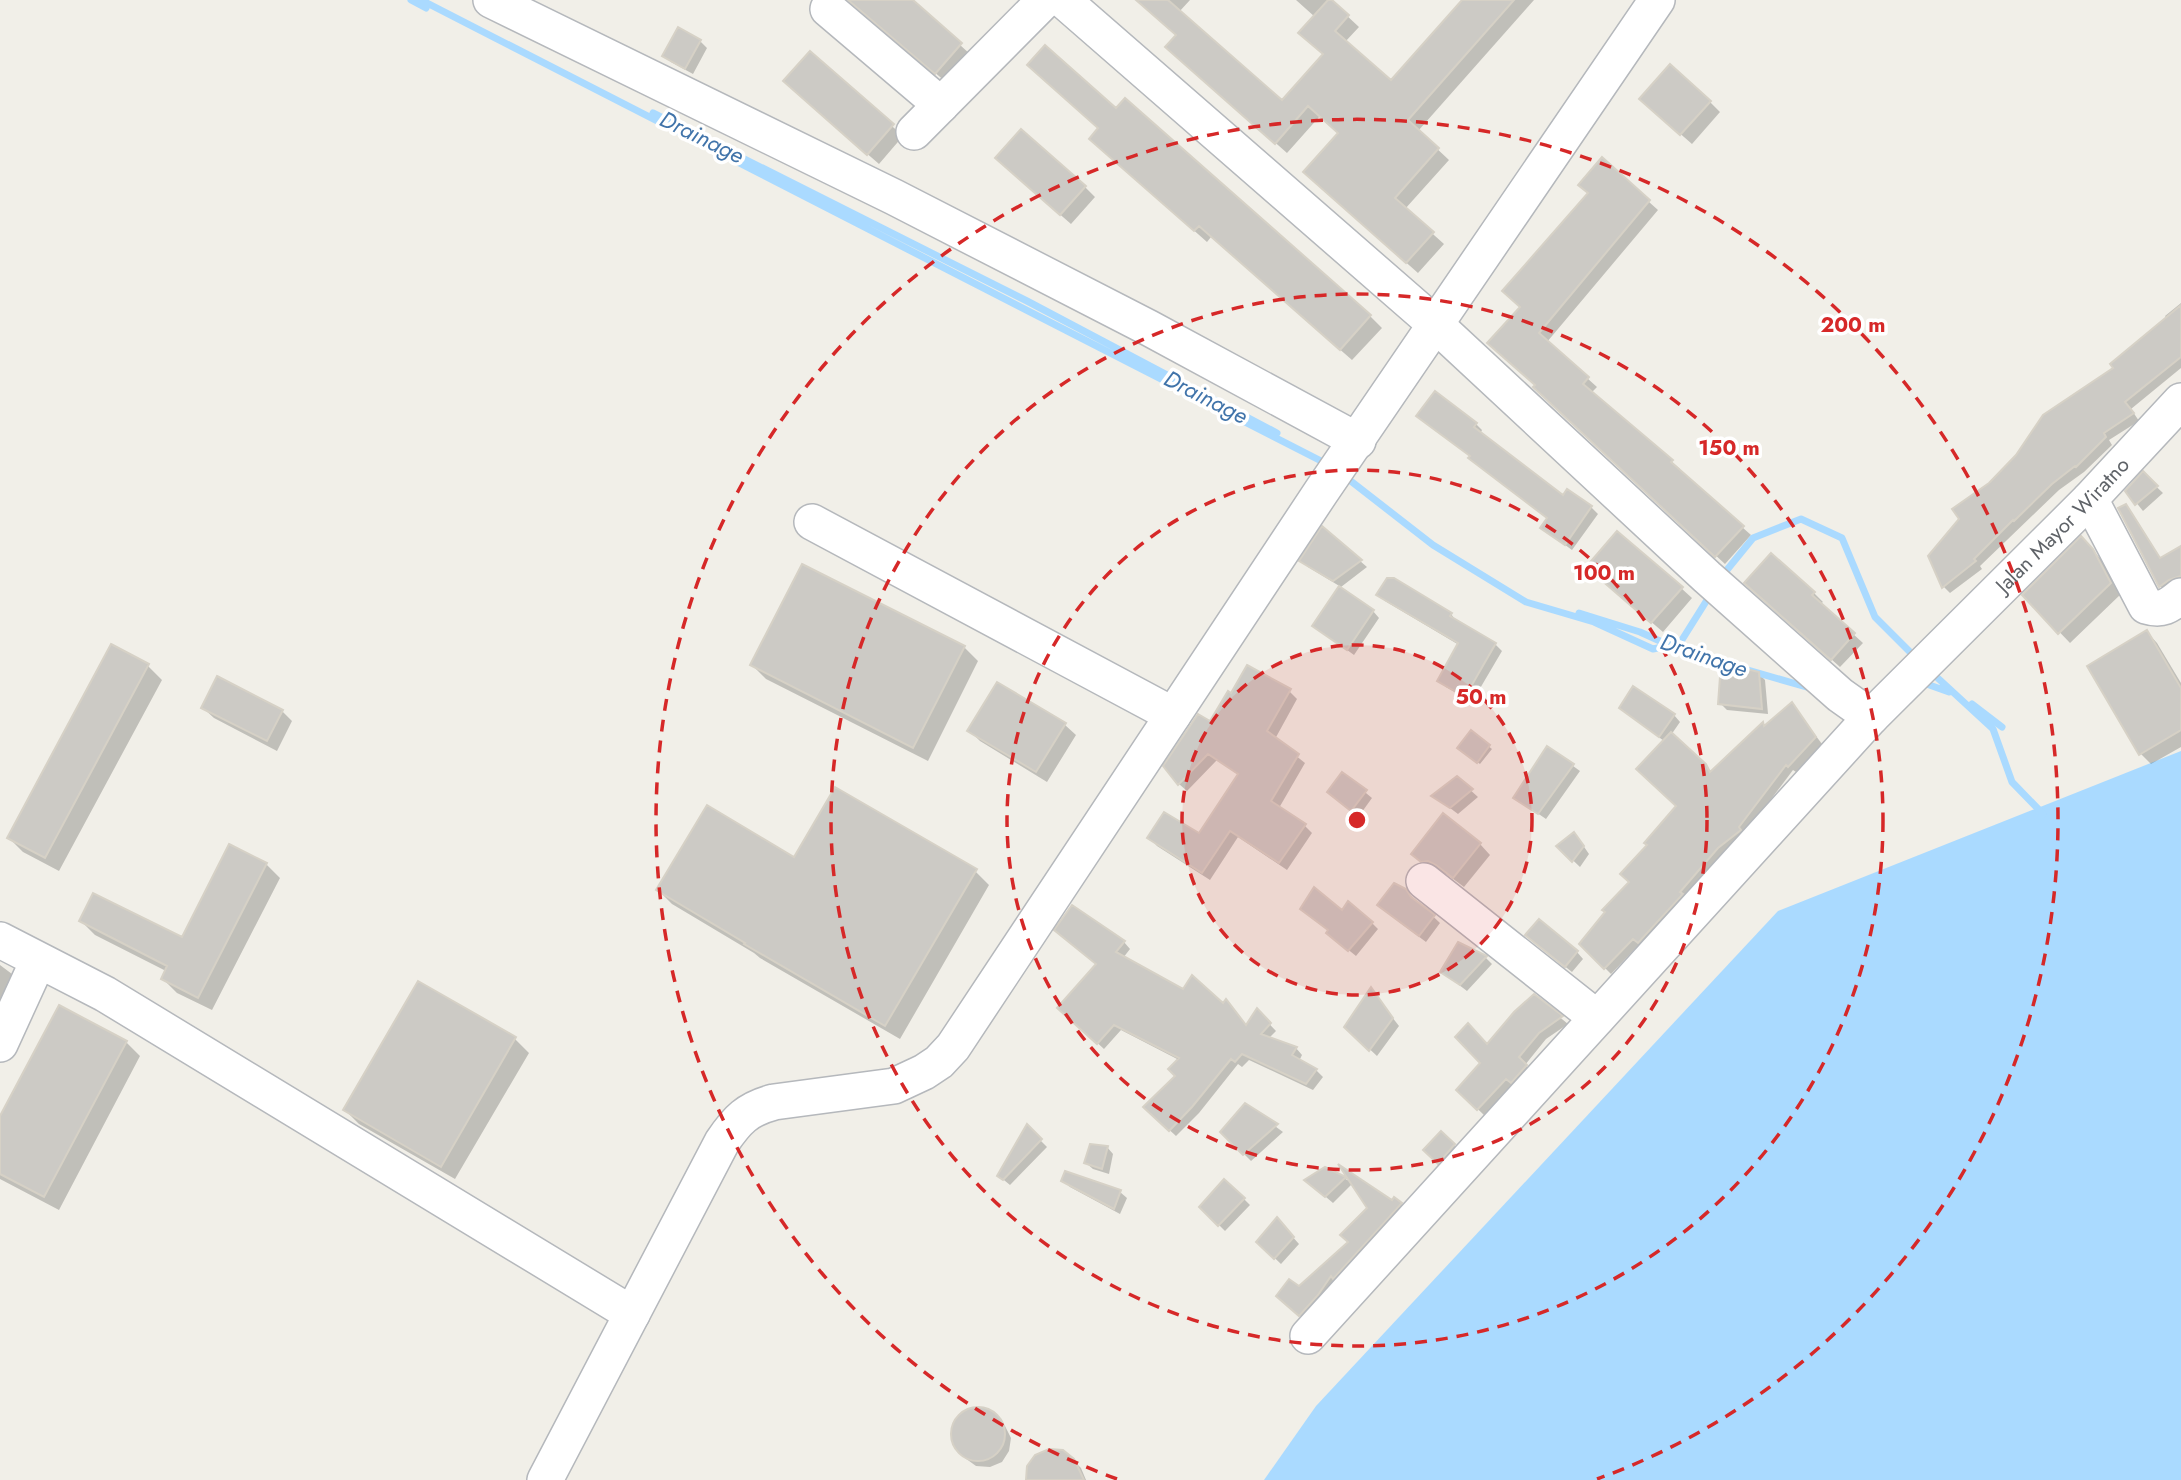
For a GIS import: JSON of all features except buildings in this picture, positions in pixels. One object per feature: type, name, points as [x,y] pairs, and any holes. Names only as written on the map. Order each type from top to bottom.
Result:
[{"type":"street","points":[[491,0],[894,197],[1149,328],[1352,450]]},
{"type":"street","points":[[914,132],[1045,0]]},
{"type":"street","points":[[1063,0],[1435,324],[1732,600],[1840,695],[1871,717]]},
{"type":"street","points":[[545,1480],[722,1142],[735,1123],[755,1107],[774,1102],[894,1086],[924,1072],[939,1062],[953,1047],[1321,492],[1657,0]]},
{"type":"street","points":[[828,9],[941,105]]},
{"type":"street","name":"Jalan Mayor Wiratno","points":[[1308,1336],[1871,717],[2090,499],[2181,401]]},
{"type":"street","points":[[2090,499],[2146,606],[2161,609],[2181,596]]},
{"type":"street","points":[[812,522],[1173,715]]},
{"type":"street","points":[[1424,881],[1597,1018]]},
{"type":"street","points":[[0,940],[105,994],[632,1314]]},
{"type":"street","points":[[0,1044],[38,961]]},
{"type":"water","points":[[2181,751],[2181,1480],[1264,1480],[1316,1406],[1778,911]]},
{"type":"waterway","name":"Drainage","points":[[411,0],[426,8]]},
{"type":"waterway","points":[[421,0],[1327,464]]},
{"type":"waterway","name":"Drainage","points":[[653,113],[1027,301],[1277,433]]},
{"type":"waterway","name":"Drainage","points":[[1343,475],[1433,545],[1526,602],[1594,622],[1653,649],[1680,643],[1712,592]]},
{"type":"waterway","points":[[1722,576],[1753,538],[1801,519],[1842,538],[1875,617],[1915,657]]},
{"type":"waterway","name":"Drainage","points":[[1579,613],[1640,632],[1682,651],[1810,688]]},
{"type":"waterway","points":[[1929,670],[1993,729],[2012,782],[2043,814]]},
{"type":"waterway","name":"Drainage","points":[[1921,682],[1949,692]]},
{"type":"waterway","name":"Drainage","points":[[1972,704],[2002,727]]}]
